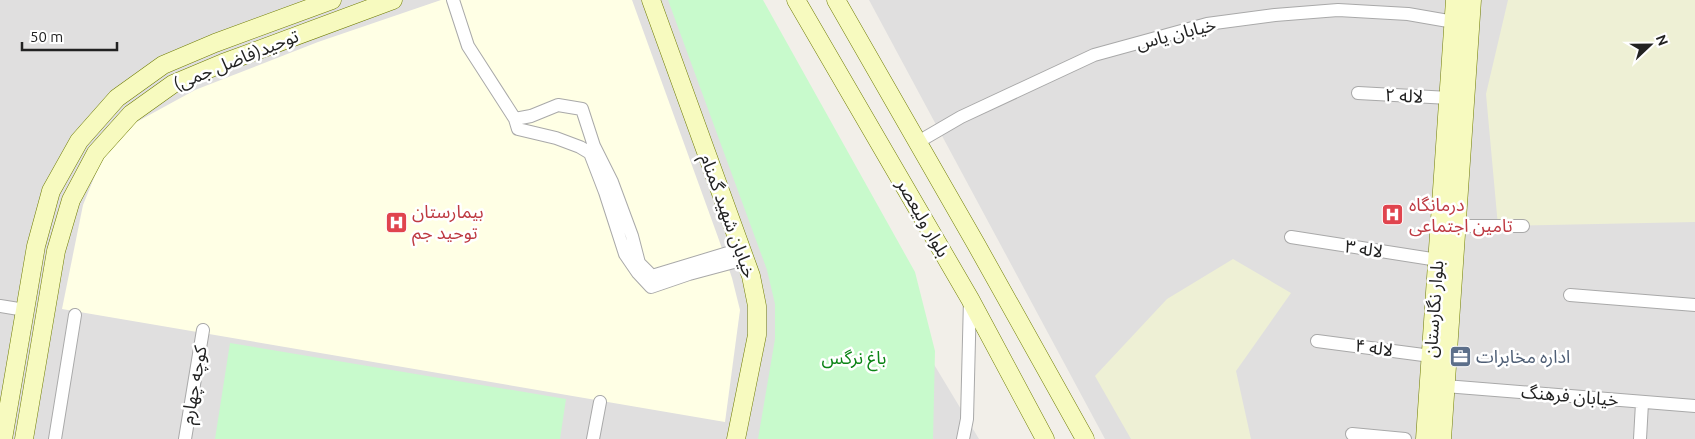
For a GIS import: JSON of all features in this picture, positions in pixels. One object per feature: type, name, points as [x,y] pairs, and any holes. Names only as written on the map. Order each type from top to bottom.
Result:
[{"type":"main road","name":"توحید(فاضل جمی)","points":[[2,439],[36,246],[51,192],[79,141],[117,98],[163,65],[215,43],[332,0]]},
{"type":"main road","name":"خیابان شهید گمنام","points":[[651,0],[751,276],[757,306],[757,335],[736,439]]},
{"type":"main road","name":"بلوار ولیعصر","points":[[796,0],[970,300],[1045,439]]},
{"type":"main road","name":"بلوار ولیعصر","points":[[836,0],[1085,439]]},
{"type":"main road","name":"بلوار نگارستان","points":[[1425,439],[1450,98],[1455,0]]},
{"type":"main road","name":"بلوار نگارستان","points":[[1442,439],[1472,0]]},
{"type":"main road","name":"توحید(فاضل جمی)","points":[[24,439],[56,251],[71,200],[96,153],[131,114],[174,84],[223,63],[384,1]]},
{"type":"street","points":[[453,0],[468,46],[516,124],[580,147],[590,153],[611,208],[625,254],[638,273],[651,287],[743,254]]},
{"type":"street","name":"خیابان یاس","points":[[918,142],[962,117],[1094,55],[1207,24],[1275,15],[1338,10],[1408,14],[1454,22]]},
{"type":"street","name":"لاله ۲","points":[[1358,93],[1450,98]]},
{"type":"street","points":[[516,124],[530,116],[558,105],[582,109],[594,146],[612,182],[632,236],[639,263],[652,276],[743,254]]},
{"type":"street","points":[[1456,226],[1523,226]]},
{"type":"street","name":"لاله ۳","points":[[1291,237],[1438,260]]},
{"type":"street","points":[[1570,295],[1695,305]]},
{"type":"street","points":[[963,439],[967,419],[970,300]]},
{"type":"street","points":[[0,306],[25,310]]},
{"type":"street","points":[[55,439],[75,315]]},
{"type":"street","name":"کوچه چهارم","points":[[185,439],[203,330]]},
{"type":"street","name":"لاله ۴","points":[[1317,341],[1431,356]]},
{"type":"street","name":"خیابان فرهنگ","points":[[1445,386],[1695,406]]},
{"type":"street","points":[[593,439],[600,402]]},
{"type":"street","points":[[1640,439],[1642,403]]},
{"type":"street","points":[[1352,434],[1405,439]]},
{"type":"shaded area","points":[[0,0],[699,0],[798,139],[979,439],[0,439]]},
{"type":"shaded area","name":"بیمارستان توحید جم","points":[[441,0],[632,0],[719,240],[732,278],[740,310],[725,422],[62,309],[83,205],[111,136],[195,90],[318,42]]},
{"type":"shaded area","points":[[869,0],[1695,0],[1695,439],[1105,439]]},
{"type":"shaded area","points":[[1508,0],[1695,0],[1695,222],[1498,226],[1486,94]]},
{"type":"shaded area","points":[[1233,259],[1291,293],[1236,371],[1251,439],[1131,439],[1095,376],[1167,299]]},
{"type":"green space","name":"باغ نرگس","points":[[668,0],[763,0],[915,272],[935,351],[933,439],[758,439],[775,339],[775,304],[767,270]]},
{"type":"green space","points":[[230,343],[566,399],[560,439],[215,439]]},
{"type":"place","name":"درمانگاه تامین اجتماعی","points":[[1393,215]]},
{"type":"place","name":"بیمارستان توحید جم","points":[[396,222]]},
{"type":"place","name":"اداره مخابرات","points":[[1460,357]]}]
